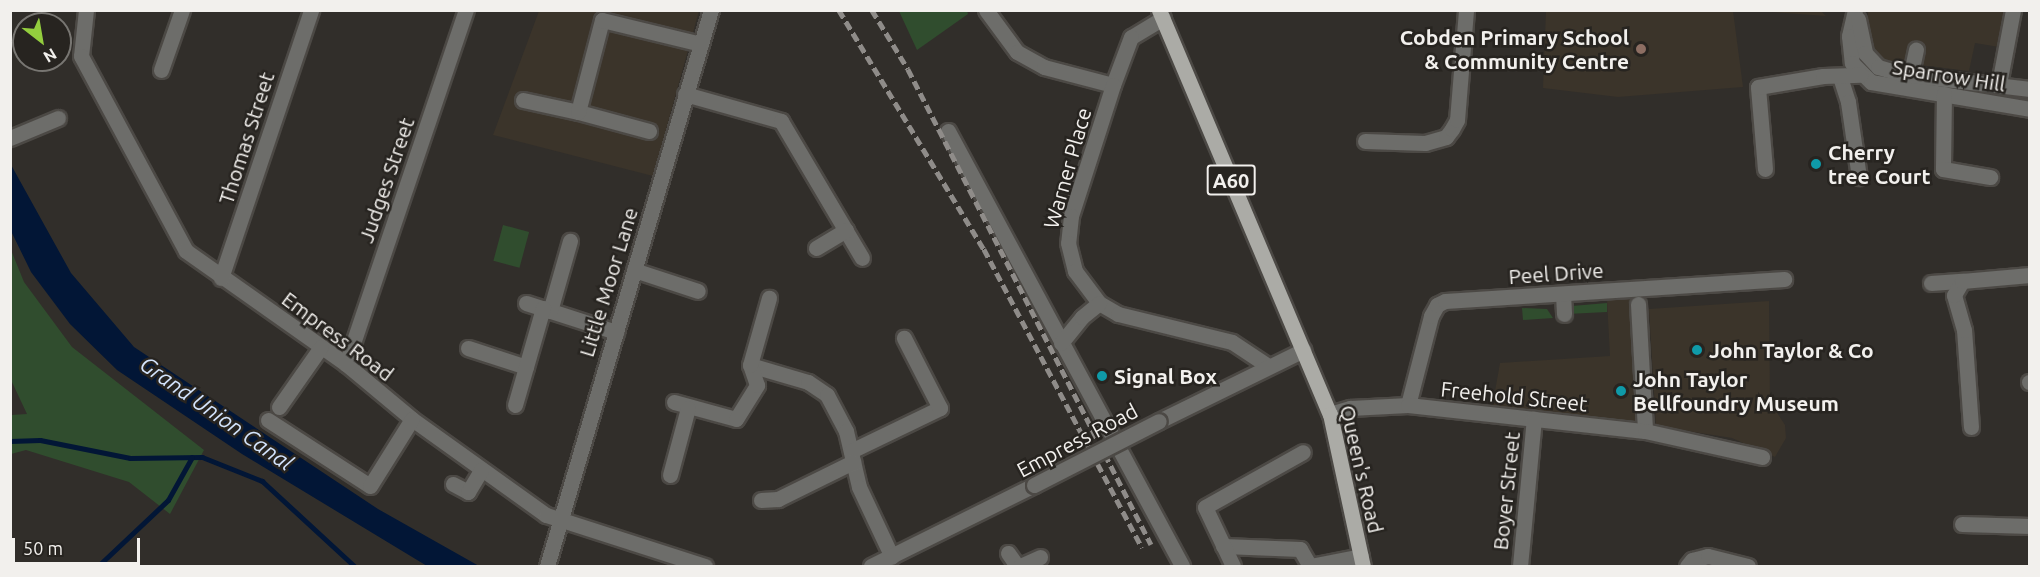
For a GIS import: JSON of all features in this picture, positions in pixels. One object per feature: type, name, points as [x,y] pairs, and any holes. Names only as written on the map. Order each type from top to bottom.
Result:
[{"type":"main road","name":"A60","points":[[1161,14],[1303,350]]},
{"type":"main road","name":"Queen's Road","points":[[1303,350],[1330,414],[1362,561]]},
{"type":"street","name":"Empress Road","points":[[86,10],[80,44],[88,74],[186,251],[221,278],[346,364],[412,419],[481,470],[558,521],[705,567]]},
{"type":"street","points":[[161,70],[182,10]]},
{"type":"street","name":"Thomas Street","points":[[221,278],[310,10]]},
{"type":"street","name":"Judges Street","points":[[346,364],[466,10]]},
{"type":"street","name":"Little Moor Lane","points":[[547,567],[558,521],[711,10]]},
{"type":"street","points":[[986,10],[1017,52],[1044,68],[1113,85]]},
{"type":"street","points":[[1365,141],[1425,143],[1446,138],[1457,120],[1466,10]]},
{"type":"street","name":"Sparrow Hill","points":[[1857,10],[1858,34],[1865,53],[1878,67],[1911,74],[2030,88]]},
{"type":"street","name":"Sparrow Hill","points":[[1857,10],[1849,49],[1852,63],[1861,75],[1887,87],[1944,93],[2030,109]]},
{"type":"street","points":[[1999,84],[2013,10]]},
{"type":"street","name":"Warner Place","points":[[1161,14],[1131,37],[1113,85],[1071,216],[1068,243],[1075,271],[1099,303],[1118,314],[1232,342],[1268,366]]},
{"type":"street","points":[[578,112],[603,15],[701,44]]},
{"type":"street","points":[[1911,74],[1916,50]]},
{"type":"street","points":[[1765,169],[1758,87],[1824,76],[1861,75]]},
{"type":"street","points":[[1840,77],[1848,102],[1859,177]]},
{"type":"street","points":[[1944,93],[1943,169],[1990,177]]},
{"type":"street","points":[[685,94],[782,121],[862,258]]},
{"type":"street","points":[[523,100],[649,131]]},
{"type":"street","points":[[10,138],[58,118]]},
{"type":"street","points":[[948,130],[1182,567]]},
{"type":"street","points":[[816,248],[846,230]]},
{"type":"street","points":[[514,405],[570,241]]},
{"type":"street","points":[[634,270],[698,291]]},
{"type":"street","points":[[1931,283],[2030,275]]},
{"type":"street","name":"Peel Drive","points":[[1408,405],[1437,305],[1445,302],[1784,279]]},
{"type":"street","points":[[1962,281],[1954,295],[1964,330],[1971,427]]},
{"type":"street","points":[[1563,294],[1564,314]]},
{"type":"street","points":[[670,475],[681,405],[736,419],[757,385],[750,365],[769,298]]},
{"type":"street","points":[[526,303],[616,332]]},
{"type":"street","points":[[1061,343],[1082,317],[1099,303]]},
{"type":"street","points":[[1638,304],[1645,431]]},
{"type":"street","points":[[760,500],[778,499],[939,408],[904,338]]},
{"type":"street","points":[[279,407],[321,347]]},
{"type":"street","points":[[468,348],[526,367]]},
{"type":"street","name":"Empress Road","points":[[871,567],[1303,350]]},
{"type":"street","points":[[750,365],[808,382],[827,395],[846,431],[863,497],[892,557]]},
{"type":"street","name":"Freehold Street","points":[[1330,414],[1350,408],[1408,405],[1645,431],[1762,457]]},
{"type":"street","points":[[268,420],[370,486],[412,419]]},
{"type":"street","name":"Boyer Street","points":[[1520,567],[1534,419]]},
{"type":"street","points":[[1233,567],[1204,507],[1303,452]]},
{"type":"street","points":[[453,484],[468,492],[481,470]]},
{"type":"street","points":[[1962,524],[2030,526]]},
{"type":"street","points":[[1223,546],[1300,549],[1310,566],[1362,561]]},
{"type":"street","points":[[1687,567],[1692,560],[1708,556],[1748,567]]},
{"type":"street","points":[[1015,562],[1040,557]]},
{"type":"shaded area","points":[[539,11],[699,11],[653,176],[493,135]]},
{"type":"shaded area","name":"Cobden Primary School & Community Centre","points":[[1546,11],[1733,11],[1743,87],[1618,97],[1543,88]]},
{"type":"shaded area","points":[[1743,11],[1821,11],[1826,16],[1772,12]]},
{"type":"shaded area","points":[[1868,11],[2004,11],[1999,47],[1975,43],[1969,71],[1886,61],[1875,53],[1868,38]]},
{"type":"shaded area","points":[[1631,299],[1637,424],[1492,408],[1500,363],[1610,356],[1607,300]]},
{"type":"shaded area","name":"John Taylor & Co","points":[[1769,301],[1770,402],[1785,425],[1786,438],[1775,457],[1732,438],[1656,426],[1649,309]]},
{"type":"green space","points":[[899,11],[967,11],[968,14],[917,50]]},
{"type":"green space","points":[[503,225],[529,232],[520,268],[493,261]]},
{"type":"green space","points":[[11,250],[24,282],[72,347],[204,450],[170,514],[129,482],[26,450],[11,454],[11,415],[27,414],[11,380]]},
{"type":"green space","points":[[1607,303],[1607,312],[1567,314],[1572,306]]},
{"type":"green space","points":[[1522,308],[1547,309],[1553,318],[1523,320]]},
{"type":"water","name":"Grand Union Canal","points":[[10,163],[71,273],[134,347],[378,509],[479,566],[427,566],[242,454],[117,370],[70,324],[31,272],[11,231]]},
{"type":"waterway","points":[[10,441],[40,440],[130,458],[202,457],[262,481],[354,566]]},
{"type":"waterway","points":[[98,566],[168,500],[192,457]]},
{"type":"railway","points":[[839,10],[984,249],[1142,548]]},
{"type":"railway","points":[[872,10],[908,69],[1151,544]]},
{"type":"place","name":"Cobden Primary School & Community Centre","points":[[1641,49]]},
{"type":"place","name":"Cherry tree Court","points":[[1816,164]]},
{"type":"place","name":"John Taylor & Co","points":[[1697,350]]},
{"type":"place","name":"Signal Box","points":[[1102,376]]},
{"type":"place","name":"John Taylor Bellfoundry Museum","points":[[1621,391]]}]
